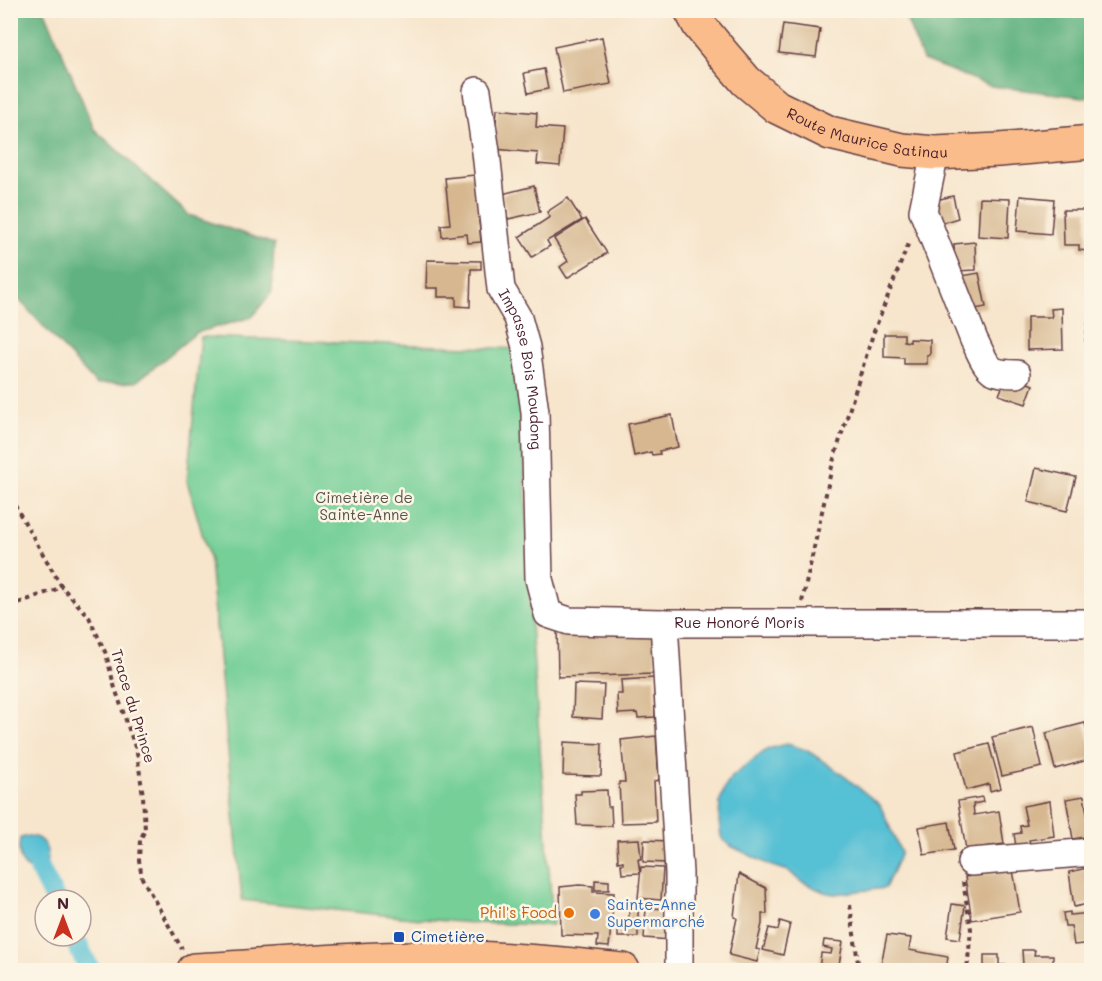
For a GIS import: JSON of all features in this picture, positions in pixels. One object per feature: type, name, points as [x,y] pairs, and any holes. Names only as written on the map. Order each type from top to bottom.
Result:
[{"type":"main road","name":"Route Maurice Satinau","points":[[691,10],[699,25],[746,81],[777,107],[830,132],[902,150],[935,153],[1092,142]]},
{"type":"main road","points":[[188,960],[469,964],[623,970]]},
{"type":"street","name":"Impasse Bois Moudong","points":[[477,91],[501,289],[518,318],[526,347],[535,412],[539,579],[548,614],[569,621],[664,623]]},
{"type":"street","points":[[935,153],[923,211],[984,360],[991,370],[1017,374]]},
{"type":"street","name":"Rue Honoré Moris","points":[[679,970],[679,873],[664,623],[1092,623]]},
{"type":"street","points":[[971,862],[1092,852]]},
{"type":"path","points":[[798,623],[833,462],[873,334],[914,228],[923,211]]},
{"type":"path","name":"Trace du Prince","points":[[10,497],[62,587],[89,617],[106,654],[137,753],[145,830],[140,840],[139,860],[142,878],[188,960]]},
{"type":"path","points":[[10,606],[62,587]]},
{"type":"path","points":[[967,970],[971,928],[960,868],[971,862]]},
{"type":"path","points":[[850,905],[860,970]]},
{"type":"green space","points":[[11,10],[45,11],[94,129],[189,215],[274,244],[272,292],[252,317],[196,333],[136,382],[96,384],[11,291]]},
{"type":"green space","points":[[903,11],[1091,11],[1091,98],[991,86],[923,60]]},
{"type":"green space","name":"Cimetière de Sainte-Anne","points":[[201,337],[520,349],[531,625],[553,925],[421,919],[242,900],[210,561],[187,481]]},
{"type":"water","points":[[787,744],[814,755],[880,805],[901,853],[885,888],[834,894],[824,892],[800,881],[789,871],[772,866],[723,840],[719,821],[720,801],[732,777],[768,749]]},
{"type":"water","points":[[29,836],[42,842],[48,855],[41,868],[35,870],[22,863],[19,853],[20,838]]},
{"type":"building","points":[[783,24],[820,29],[816,57],[779,53]]},
{"type":"building","points":[[602,37],[611,84],[563,93],[554,47]]},
{"type":"building","points":[[544,69],[548,89],[528,93],[524,73]]},
{"type":"building","points":[[497,109],[537,113],[536,127],[563,129],[560,166],[537,164],[538,153],[494,149]]},
{"type":"building","points":[[485,174],[490,220],[479,221],[481,242],[468,243],[467,234],[442,237],[441,225],[450,224],[445,178]]},
{"type":"building","points":[[534,186],[540,212],[508,219],[502,194]]},
{"type":"building","points":[[953,196],[958,218],[939,224],[932,201]]},
{"type":"building","points":[[1020,196],[1054,199],[1051,234],[1017,231]]},
{"type":"building","points":[[568,198],[582,220],[547,241],[550,246],[532,257],[519,237],[550,217],[547,212]]},
{"type":"building","points":[[980,198],[1010,199],[1008,238],[978,236]]},
{"type":"building","points":[[1063,210],[1087,210],[1087,251],[1079,250],[1079,245],[1064,245]]},
{"type":"building","points":[[585,219],[607,253],[567,278],[560,267],[568,261],[554,239]]},
{"type":"building","points":[[975,242],[976,270],[955,271],[954,244]]},
{"type":"building","points":[[427,260],[481,261],[481,269],[471,269],[470,307],[456,306],[456,297],[438,297],[438,288],[426,288]]},
{"type":"building","points":[[979,273],[986,307],[970,310],[956,277]]},
{"type":"building","points":[[1090,304],[1092,304],[1092,342],[1085,341]]},
{"type":"building","points":[[1062,308],[1063,349],[1027,350],[1027,317],[1052,317],[1051,309]]},
{"type":"building","points":[[884,334],[904,334],[904,341],[910,342],[910,339],[930,340],[930,355],[927,355],[927,364],[904,364],[904,358],[884,357]]},
{"type":"building","points":[[1007,375],[1033,385],[1026,404],[999,395]]},
{"type":"building","points":[[672,415],[678,447],[659,451],[660,454],[652,455],[651,452],[634,456],[628,424]]},
{"type":"building","points":[[1036,468],[1076,477],[1067,511],[1028,502]]},
{"type":"building","points":[[557,627],[655,633],[655,674],[558,677]]},
{"type":"building","points":[[654,678],[655,717],[638,718],[637,713],[618,714],[617,694],[622,694],[621,680]]},
{"type":"building","points":[[574,684],[604,685],[602,719],[573,717]]},
{"type":"building","points":[[1085,723],[1092,749],[1092,759],[1055,769],[1046,733]]},
{"type":"building","points":[[1033,727],[1042,767],[1002,776],[992,737]]},
{"type":"building","points":[[656,736],[659,780],[654,781],[656,822],[621,823],[619,782],[625,782],[621,740]]},
{"type":"building","points":[[564,742],[602,744],[601,776],[563,775]]},
{"type":"building","points":[[989,744],[1001,788],[990,791],[989,784],[966,790],[957,752]]},
{"type":"building","points":[[607,790],[612,826],[577,825],[575,794],[581,794],[581,791]]},
{"type":"building","points":[[1084,796],[1091,836],[1073,839],[1066,799]]},
{"type":"building","points":[[982,797],[983,802],[973,804],[974,815],[999,811],[1004,844],[966,850],[958,801]]},
{"type":"building","points":[[1050,801],[1054,836],[1029,840],[1030,844],[1016,846],[1014,834],[1021,833],[1020,826],[1027,825],[1023,806]]},
{"type":"building","points":[[949,822],[954,850],[924,855],[919,827]]},
{"type":"building","points":[[639,839],[640,873],[622,874],[623,861],[618,862],[617,840]]},
{"type":"building","points":[[644,840],[669,841],[668,863],[643,862]]},
{"type":"building","points":[[641,867],[663,868],[661,900],[638,898]]},
{"type":"building","points":[[1092,867],[1092,903],[1074,907],[1069,872]]},
{"type":"building","points":[[1013,870],[1020,912],[972,920],[965,877]]},
{"type":"building","points":[[739,874],[766,888],[767,914],[762,914],[756,949],[760,950],[757,962],[729,955],[737,918],[734,917]]},
{"type":"building","points":[[595,880],[609,881],[609,890],[595,890]]},
{"type":"building","name":"Sainte-Anne Supermarché","points":[[593,886],[593,892],[614,893],[609,947],[597,946],[598,936],[561,935],[560,887]]},
{"type":"building","points":[[952,904],[965,906],[960,939],[947,937]]},
{"type":"building","points":[[629,907],[638,907],[638,937],[618,937],[618,920],[629,920]]},
{"type":"building","points":[[646,908],[673,909],[671,940],[644,938]]},
{"type":"building","points":[[1070,912],[1070,915],[1092,913],[1092,943],[1074,945],[1071,926],[1065,926],[1063,913]]},
{"type":"building","points":[[780,921],[790,924],[783,955],[763,950],[769,928],[778,930]]},
{"type":"building","points":[[887,935],[911,938],[909,950],[948,957],[946,970],[880,970]]},
{"type":"building","points":[[824,940],[843,942],[838,970],[819,970],[821,953],[831,954],[832,949],[823,947]]},
{"type":"building","points":[[1022,950],[1035,950],[1034,955],[1053,955],[1053,970],[984,970],[984,955],[999,955],[999,965],[1023,965]]},
{"type":"waterway","points":[[40,870],[49,888]]},
{"type":"waterway","points":[[79,948],[90,970]]},
{"type":"place","name":"Phil's Food","points":[[569,913]]},
{"type":"place","name":"Sainte-Anne Supermarché","points":[[595,914]]},
{"type":"place","name":"Cimetière","points":[[399,937]]}]
